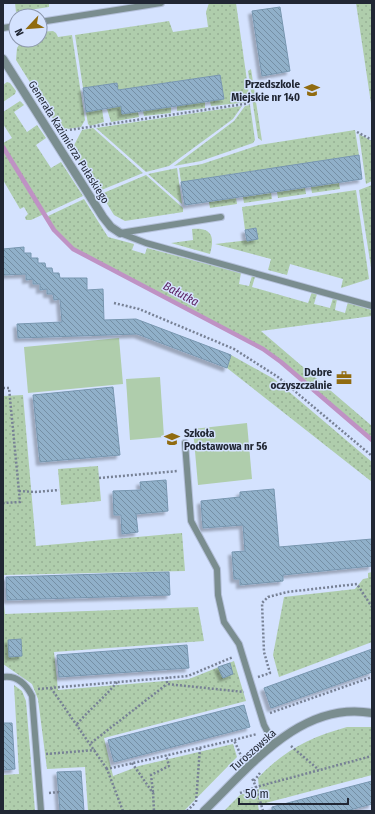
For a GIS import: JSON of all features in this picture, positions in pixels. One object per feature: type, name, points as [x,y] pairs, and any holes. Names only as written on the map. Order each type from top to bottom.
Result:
[{"type":"street","name":"Generała Kazimierza Pułaskiego","points":[[3,59],[103,217],[111,227],[120,232]]},
{"type":"street","name":"Turoszowska","points":[[204,811],[274,744],[295,729],[322,717],[350,712],[372,713]]},
{"type":"lane","points":[[48,21],[161,3]]},
{"type":"lane","points":[[120,232],[221,217]]},
{"type":"lane","points":[[120,232],[146,243],[372,306]]},
{"type":"lane","points":[[185,443],[191,521],[217,569],[218,595],[224,622],[239,644],[264,725],[274,744]]},
{"type":"lane","points":[[3,677],[9,676],[21,681],[29,690],[33,702],[41,811]]},
{"type":"path","points":[[59,132],[251,103]]},
{"type":"path","points":[[357,132],[372,140]]},
{"type":"path","points":[[114,303],[139,309],[212,338],[239,352],[278,377],[372,456]]},
{"type":"path","points":[[3,388],[9,388],[20,502],[3,503]]},
{"type":"path","points":[[99,478],[187,470]]},
{"type":"path","points":[[19,491],[35,492],[59,490]]},
{"type":"path","points":[[91,743],[167,684],[261,694],[256,678],[270,673],[264,652],[262,603],[268,597],[287,592],[357,584],[372,607]]},
{"type":"path","points":[[29,690],[188,676],[242,653]]},
{"type":"path","points":[[167,677],[167,684]]},
{"type":"path","points":[[267,714],[372,677]]},
{"type":"path","points":[[77,724],[92,707],[106,696],[118,681]]},
{"type":"path","points":[[51,688],[91,743],[107,769],[123,811]]},
{"type":"path","points":[[107,769],[234,740]]},
{"type":"path","points":[[291,746],[320,770]]},
{"type":"path","points":[[187,811],[196,802],[200,748]]},
{"type":"path","points":[[44,760],[43,754],[95,750]]},
{"type":"path","points":[[154,811],[151,775],[169,766],[166,755]]},
{"type":"path","points":[[236,796],[241,791],[372,756]]},
{"type":"path","points":[[132,763],[153,792]]},
{"type":"path","points":[[46,787],[46,794],[59,792]]},
{"type":"path","points":[[256,787],[263,811]]},
{"type":"green space","points":[[15,3],[49,3],[49,7],[42,8],[16,8]]},
{"type":"green space","points":[[209,3],[236,3],[250,102],[211,106],[210,101],[224,99],[220,75],[118,90],[117,83],[83,88],[75,35],[169,21],[173,32],[208,27],[206,12]]},
{"type":"green space","points":[[356,3],[372,3],[372,110]]},
{"type":"green space","points":[[48,31],[53,31],[58,37],[72,35],[85,120],[81,127],[60,130],[16,60],[17,48],[48,48]]},
{"type":"green space","points":[[251,69],[262,141],[258,138],[248,71]]},
{"type":"green space","points":[[7,82],[10,83],[16,91],[15,94],[3,102],[3,85]]},
{"type":"green space","points":[[20,101],[24,105],[14,112],[27,132],[37,125],[46,138],[36,145],[51,168],[61,162],[83,196],[31,220],[26,220],[25,217],[28,214],[24,207],[20,209],[3,180],[3,143],[12,138],[3,124],[3,112]]},
{"type":"green space","points":[[205,102],[205,108],[177,111],[177,106]]},
{"type":"green space","points":[[250,105],[255,140],[253,143],[201,161],[174,166],[234,121],[245,106]]},
{"type":"green space","points":[[121,106],[122,114],[138,112],[139,117],[111,122],[107,109]]},
{"type":"green space","points":[[242,106],[233,119],[169,166],[146,172],[96,128]]},
{"type":"green space","points":[[171,107],[171,113],[144,116],[143,111]]},
{"type":"green space","points":[[102,109],[104,122],[90,126],[88,124],[86,112]]},
{"type":"green space","points":[[93,128],[143,173],[99,191],[72,149],[82,130]]},
{"type":"green space","points":[[355,130],[359,155],[181,182],[179,168],[202,164],[259,145]]},
{"type":"green space","points":[[359,134],[372,141],[372,181],[366,184]]},
{"type":"green space","points":[[177,168],[182,204],[148,174]]},
{"type":"green space","points":[[146,175],[183,208],[183,212],[125,221],[114,215],[101,194]]},
{"type":"green space","points":[[339,183],[340,189],[312,193],[311,187]]},
{"type":"green space","points":[[372,185],[372,274],[359,190]]},
{"type":"green space","points":[[305,188],[306,194],[278,198],[277,192]]},
{"type":"green space","points":[[356,190],[369,279],[341,288],[343,279],[290,264],[287,275],[268,270],[271,259],[215,244],[258,239],[256,228],[245,230],[242,207]]},
{"type":"green space","points":[[271,193],[272,199],[244,203],[243,197]]},
{"type":"green space","points":[[236,198],[237,204],[210,208],[209,202]]},
{"type":"green space","points":[[84,199],[108,237],[134,244],[132,250],[145,254],[147,248],[241,273],[239,284],[249,286],[252,276],[255,277],[252,287],[308,303],[312,292],[317,294],[314,304],[330,308],[333,298],[337,299],[335,310],[345,313],[348,302],[372,310],[372,316],[261,331],[372,426],[372,440],[281,362],[263,349],[73,249],[54,230],[46,217]]},
{"type":"green space","points":[[192,229],[204,230],[210,234],[212,243],[210,254],[171,243],[193,240]]},
{"type":"green space","points":[[119,338],[123,384],[28,393],[24,347]]},
{"type":"green space","points":[[231,355],[274,379],[372,462],[372,482],[227,368]]},
{"type":"green space","points":[[160,377],[164,437],[130,440],[126,379]]},
{"type":"green space","points":[[23,395],[36,546],[182,533],[185,571],[3,575],[3,396]]},
{"type":"green space","points":[[247,423],[252,479],[198,485],[193,429]]},
{"type":"green space","points":[[98,466],[101,501],[61,505],[58,469]]},
{"type":"green space","points":[[372,572],[372,642],[279,677],[273,655],[284,597],[355,589],[363,579],[368,578],[368,573]]},
{"type":"green space","points":[[3,594],[5,614],[198,607],[204,641],[54,652],[58,690],[189,679],[234,661],[246,701],[104,738],[113,776],[139,766],[233,744],[237,757],[184,811],[88,811],[85,767],[47,769],[38,699],[32,684],[3,664]]},
{"type":"green space","points":[[14,685],[22,691],[26,701],[35,811],[3,811],[3,775],[19,774]]},
{"type":"green space","points":[[347,727],[372,727],[372,775],[258,805],[259,811],[224,811],[240,795],[259,789],[258,778],[288,752],[310,740]]},
{"type":"building","points":[[280,7],[290,71],[262,76],[252,11]]},
{"type":"building","points":[[220,75],[224,99],[122,114],[121,106],[86,112],[83,88],[117,83],[118,90]]},
{"type":"building","points":[[359,155],[362,179],[185,205],[181,182]]},
{"type":"building","points":[[256,228],[258,239],[247,241],[245,230]]},
{"type":"building","points":[[24,247],[24,253],[31,253],[31,258],[38,258],[38,263],[45,263],[46,268],[52,268],[53,273],[59,273],[60,278],[87,278],[87,290],[103,289],[104,320],[136,319],[231,355],[227,368],[137,334],[18,338],[17,324],[62,322],[60,299],[54,300],[53,294],[47,294],[47,289],[40,290],[40,284],[33,284],[33,279],[26,280],[26,274],[3,275],[3,249]]},
{"type":"building","points":[[113,387],[120,455],[40,462],[33,395]]},
{"type":"building","points":[[166,480],[168,511],[136,514],[138,532],[122,534],[121,515],[114,515],[113,491],[141,490],[140,482]]},
{"type":"building","points":[[274,489],[279,547],[372,539],[372,566],[283,575],[283,581],[240,585],[240,579],[234,579],[232,552],[245,551],[243,525],[203,528],[201,501],[240,497],[240,492]]},
{"type":"building","points":[[169,572],[170,595],[7,600],[6,577]]},
{"type":"building","points":[[21,639],[22,656],[9,657],[8,640]]},
{"type":"building","points":[[187,645],[189,668],[59,677],[57,655]]},
{"type":"building","points":[[372,649],[372,672],[271,708],[264,688]]},
{"type":"building","points":[[230,663],[233,674],[223,678],[218,667]]},
{"type":"building","points":[[244,705],[250,727],[114,762],[108,740]]},
{"type":"building","points":[[3,723],[12,723],[15,769],[3,770]]},
{"type":"building","points":[[81,771],[84,811],[60,811],[57,772]]},
{"type":"building","points":[[372,781],[372,804],[346,811],[272,811],[272,807]]},
{"type":"waterway","name":"Bałutka","points":[[3,147],[54,230],[73,249],[263,349],[281,362],[372,440]]},
{"type":"place","name":"Przedszkole Miejskie nr 140","points":[[312,90]]},
{"type":"place","name":"Dobre oczyszczalnie","points":[[344,378]]},
{"type":"place","name":"Szkoła Podstawowa nr 56","points":[[172,439]]}]
